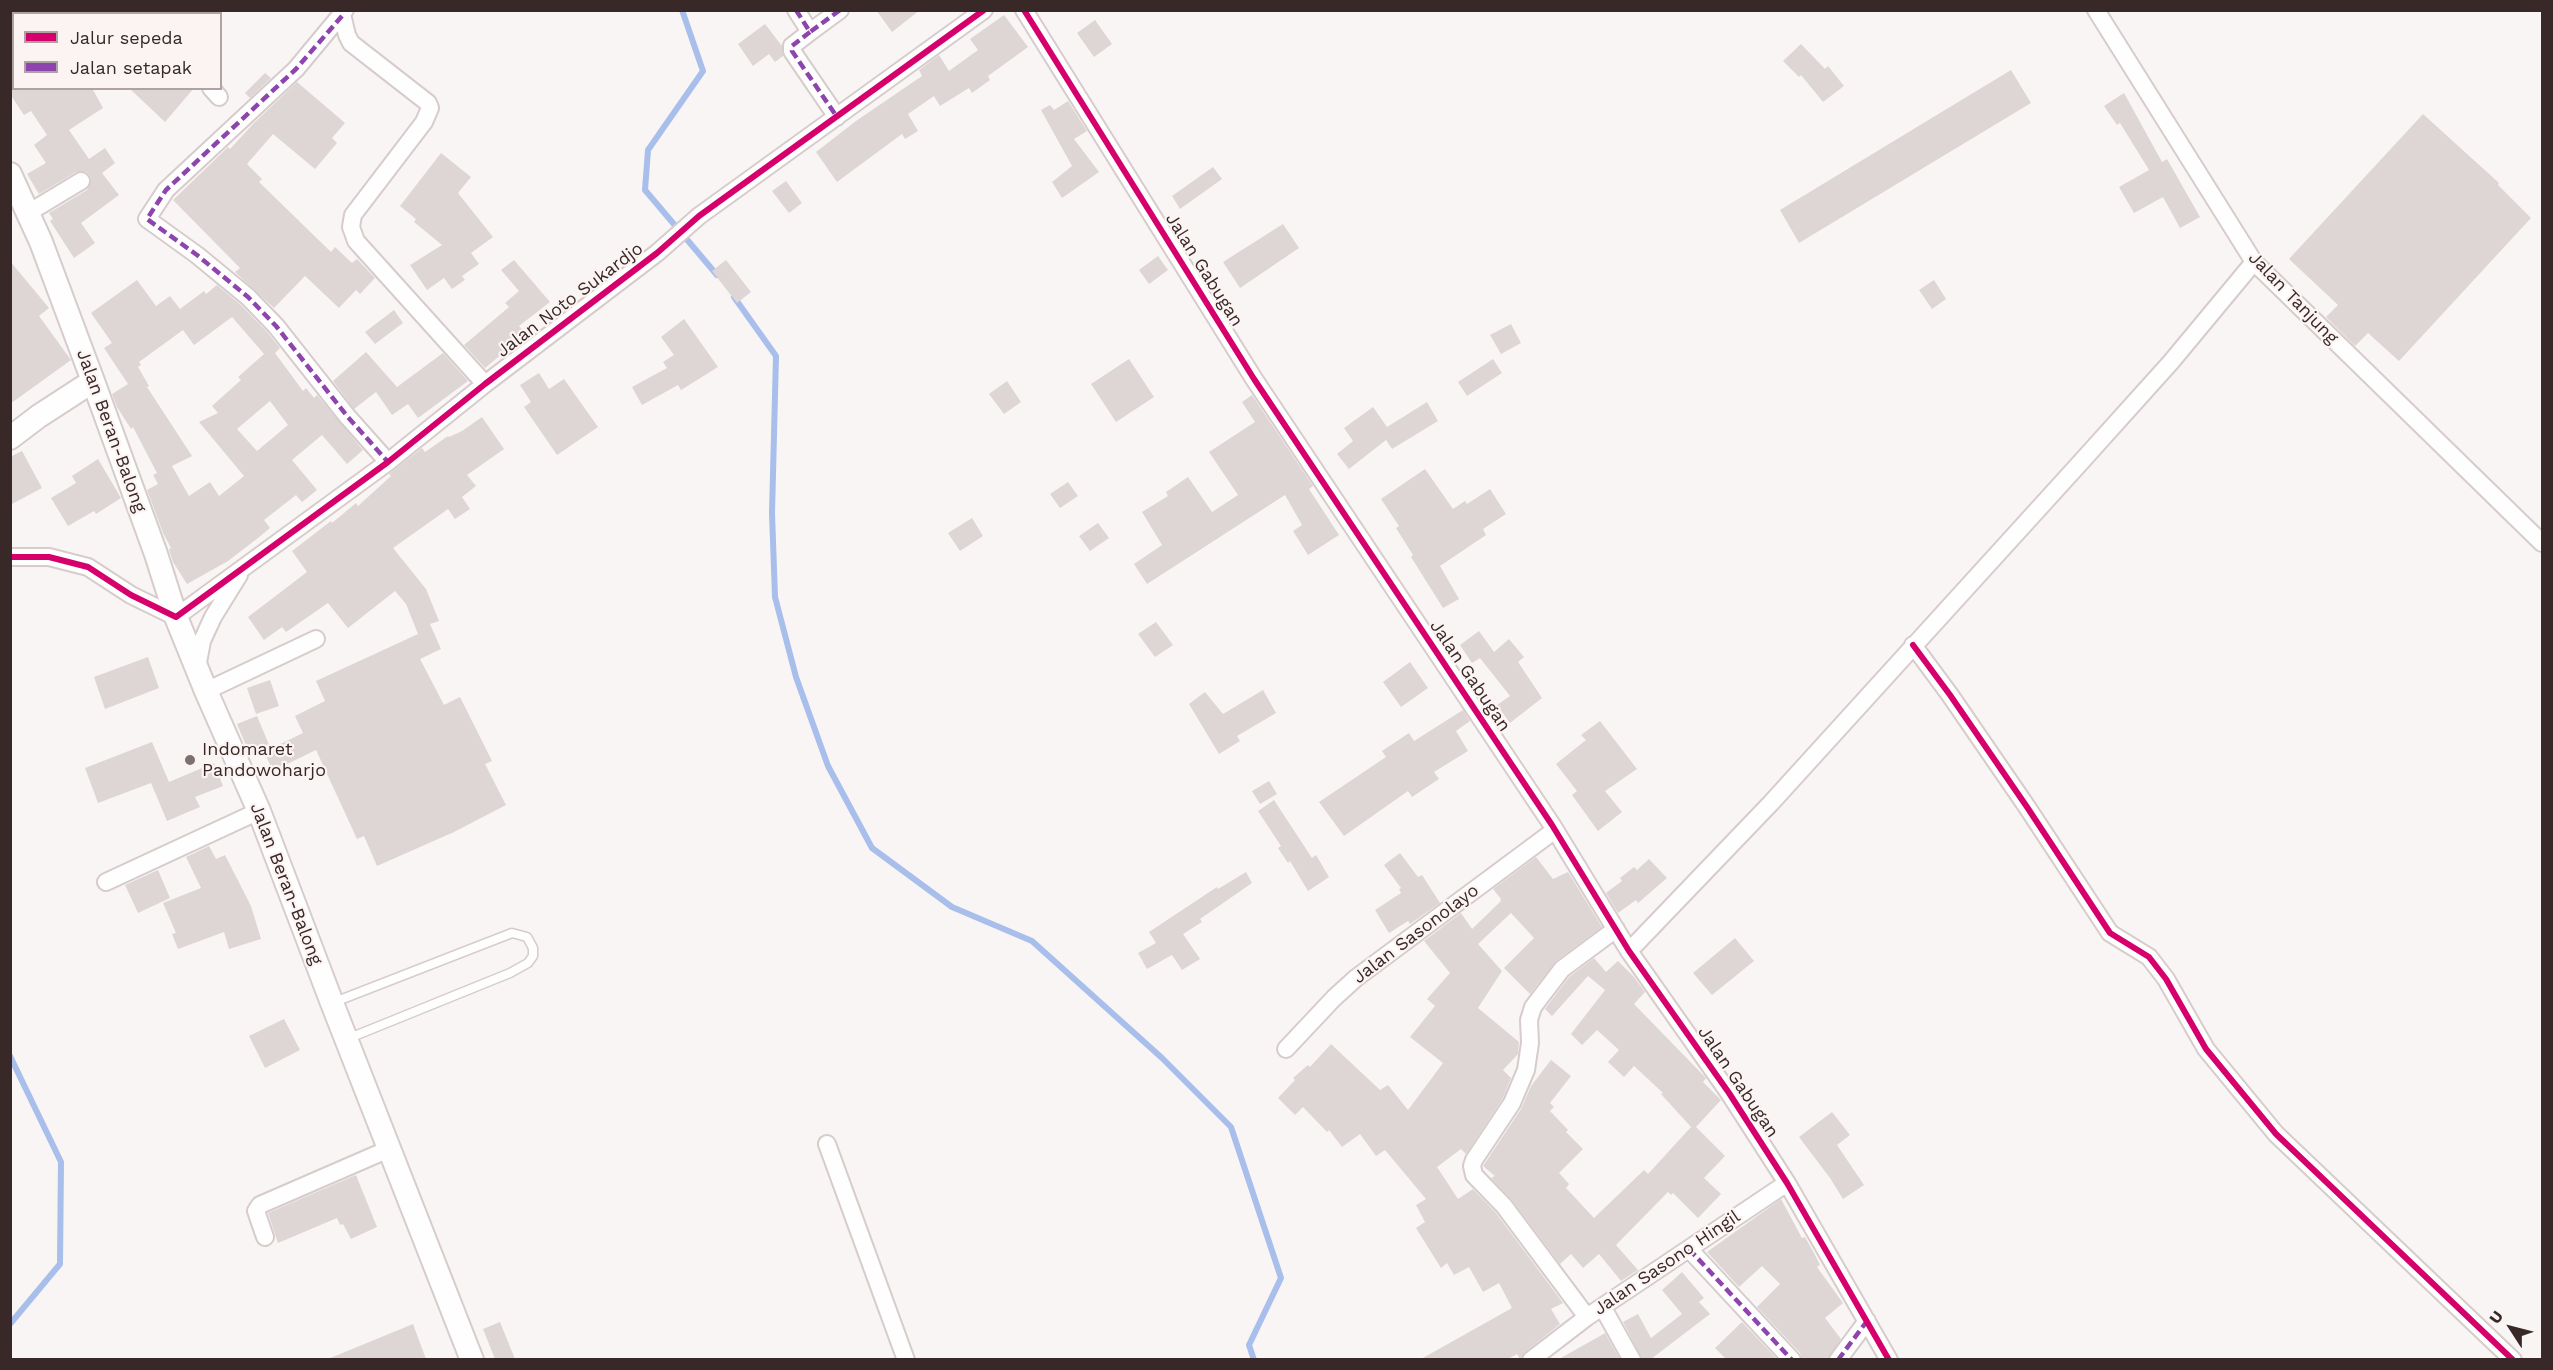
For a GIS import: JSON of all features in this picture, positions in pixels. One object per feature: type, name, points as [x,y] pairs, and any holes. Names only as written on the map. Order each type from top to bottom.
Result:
[{"type":"main road","name":"Jalan Beran-Balong","points":[[10,174],[28,213],[93,381],[156,554],[176,617],[259,811],[472,1359]]},
{"type":"main road","points":[[10,438],[93,381]]},
{"type":"street","points":[[796,10],[810,32]]},
{"type":"street","points":[[837,117],[792,51],[792,46],[840,10]]},
{"type":"street","name":"Jalan Noto Sukardjo","points":[[176,617],[388,462],[485,384],[657,253],[699,216],[984,10]]},
{"type":"street","name":"Jalan Gabugan","points":[[1024,10],[1254,379],[1555,830],[1629,951],[1729,1093],[1787,1183],[1889,1359]]},
{"type":"street","name":"Jalan Tanjung","points":[[2096,10],[2254,262],[2542,543]]},
{"type":"street","points":[[343,12],[347,35],[351,43],[428,104],[430,108],[424,122],[353,216],[351,227],[356,241],[485,384]]},
{"type":"street","points":[[343,12],[296,69],[166,190],[147,219],[197,255],[248,297],[276,326],[347,416],[388,462]]},
{"type":"street","points":[[28,213],[81,181]]},
{"type":"street","points":[[1629,951],[1771,803],[2171,363],[2254,262]]},
{"type":"street","points":[[10,557],[49,557],[88,567],[131,595],[176,617]]},
{"type":"street","name":"Jalan Noto Sukardjo","points":[[197,668],[202,641],[213,617],[244,567]]},
{"type":"street","points":[[206,691],[316,639]]},
{"type":"street","points":[[1913,645],[1950,694],[2110,933],[2149,957],[2166,979],[2206,1049],[2276,1134],[2513,1359]]},
{"type":"street","points":[[106,882],[259,811]]},
{"type":"street","name":"Jalan Sasonolayo","points":[[1286,1049],[1356,978],[1555,830]]},
{"type":"street","name":"Jalan Sasono Hingil","points":[[1616,929],[1562,969],[1533,1007],[1529,1020],[1530,1051],[1526,1070],[1512,1103],[1472,1166],[1474,1175],[1504,1206],[1587,1317],[1787,1183]]},
{"type":"street","points":[[827,1143],[906,1359]]},
{"type":"street","points":[[265,1237],[256,1211],[260,1205],[389,1149]]},
{"type":"street","points":[[1689,1249],[1792,1359]]},
{"type":"street","points":[[1603,1308],[1632,1359]]},
{"type":"street","points":[[1531,1359],[1587,1317]]},
{"type":"street","points":[[1838,1359],[1867,1321]]},
{"type":"lane","points":[[332,1003],[512,933],[527,937],[533,948],[533,956],[528,963],[510,973],[346,1039]]},
{"type":"building","points":[[876,10],[920,10],[892,32]]},
{"type":"building","points":[[1004,15],[1028,47],[988,76],[990,80],[972,93],[969,88],[940,106],[934,96],[908,114],[918,131],[905,139],[902,134],[837,182],[816,152],[856,121],[922,76],[919,70],[939,55],[949,71],[978,50],[970,39]]},
{"type":"building","points":[[1095,20],[1112,44],[1094,57],[1077,33]]},
{"type":"building","points":[[765,24],[782,46],[783,56],[775,62],[769,54],[753,66],[738,44]]},
{"type":"building","points":[[1801,44],[1825,69],[1828,66],[1844,86],[1823,102],[1801,75],[1799,77],[1783,61]]},
{"type":"building","points":[[2011,70],[2031,103],[1799,243],[1780,210]]},
{"type":"building","points":[[265,73],[271,78],[250,98],[245,93]]},
{"type":"building","points":[[297,82],[345,123],[332,138],[337,143],[315,169],[273,134],[247,164],[262,179],[259,182],[331,252],[335,247],[352,263],[357,259],[375,278],[360,294],[356,290],[339,308],[305,276],[274,308],[235,272],[240,268],[173,200],[228,147],[230,149]]},
{"type":"building","points":[[10,88],[12,90],[93,90],[103,108],[69,130],[89,159],[105,148],[115,163],[102,173],[119,195],[81,223],[95,243],[74,258],[50,221],[53,219],[49,213],[87,190],[91,181],[90,176],[86,172],[76,172],[39,194],[27,174],[46,163],[34,145],[47,135],[31,111],[24,115],[10,94]]},
{"type":"building","points":[[131,90],[192,90],[165,122]]},
{"type":"building","points":[[2124,93],[2162,162],[2167,159],[2200,217],[2180,228],[2163,197],[2134,213],[2119,187],[2149,170],[2120,123],[2117,125],[2104,106]]},
{"type":"building","points":[[1068,101],[1087,131],[1074,139],[1099,172],[1062,198],[1052,182],[1072,166],[1041,110],[1050,105],[1054,110]]},
{"type":"building","points":[[2423,114],[2499,183],[2498,185],[2531,218],[2399,361],[2368,333],[2355,346],[2326,317],[2338,305],[2289,259]]},
{"type":"building","points":[[441,153],[471,177],[458,193],[493,237],[471,253],[479,264],[462,276],[465,280],[452,289],[444,278],[427,290],[410,265],[442,245],[414,222],[416,219],[400,206]]},
{"type":"building","points":[[1213,167],[1222,179],[1180,209],[1172,196]]},
{"type":"building","points":[[786,181],[802,203],[789,213],[772,191]]},
{"type":"building","points":[[1283,224],[1299,248],[1240,288],[1223,262]]},
{"type":"building","points":[[1158,256],[1168,270],[1149,284],[1139,270]]},
{"type":"building","points":[[514,260],[550,302],[519,326],[526,334],[485,368],[464,345],[509,307],[505,303],[519,291],[501,270]]},
{"type":"building","points":[[726,260],[751,292],[737,303],[712,271]]},
{"type":"building","points":[[10,261],[49,308],[39,316],[71,360],[10,404]]},
{"type":"building","points":[[137,280],[156,306],[170,296],[180,309],[204,291],[206,294],[217,285],[241,305],[268,333],[280,348],[275,353],[303,391],[306,388],[314,398],[317,395],[363,450],[347,464],[322,435],[292,460],[317,490],[302,502],[296,495],[264,520],[270,528],[258,538],[228,561],[187,584],[173,562],[169,549],[171,548],[147,490],[158,484],[153,475],[157,473],[133,427],[131,429],[117,407],[112,394],[128,384],[104,348],[112,343],[91,313]],"holes":[[[232,317],[264,354],[238,377],[241,380],[212,406],[218,413],[199,422],[244,476],[219,496],[210,482],[189,496],[172,466],[192,456],[147,387],[149,386],[138,367],[141,365],[139,362],[183,330],[194,345]],[[270,401],[288,425],[257,451],[237,429]]]},
{"type":"building","points":[[1934,280],[1946,299],[1932,309],[1919,290]]},
{"type":"building","points":[[394,310],[403,323],[375,344],[365,332]]},
{"type":"building","points":[[684,319],[718,367],[681,390],[678,385],[642,405],[632,387],[667,368],[663,362],[674,355],[661,337]]},
{"type":"building","points":[[1511,324],[1521,343],[1501,354],[1490,335]]},
{"type":"building","points":[[366,352],[397,387],[443,353],[468,381],[418,418],[408,404],[392,415],[376,392],[354,409],[333,381]]},
{"type":"building","points":[[1129,359],[1154,397],[1116,422],[1091,384]]},
{"type":"building","points":[[1493,359],[1502,373],[1467,396],[1458,382]]},
{"type":"building","points":[[539,373],[549,389],[564,379],[598,427],[557,455],[524,407],[531,402],[520,385]]},
{"type":"building","points":[[1007,381],[1021,402],[1004,414],[989,394]]},
{"type":"building","points":[[1252,395],[1313,486],[1309,489],[1339,535],[1308,555],[1293,531],[1302,525],[1285,495],[1147,584],[1134,564],[1162,545],[1142,512],[1168,496],[1166,492],[1188,477],[1212,512],[1238,495],[1209,452],[1255,422],[1242,402]]},
{"type":"building","points":[[1427,402],[1438,421],[1392,449],[1386,440],[1349,469],[1337,454],[1353,441],[1344,428],[1373,407],[1387,427]]},
{"type":"building","points":[[482,417],[504,449],[467,475],[476,486],[462,497],[470,509],[455,519],[448,509],[393,548],[426,589],[439,621],[430,624],[441,649],[420,659],[444,705],[460,697],[492,761],[485,764],[506,805],[454,832],[377,866],[364,836],[357,839],[316,750],[273,771],[264,752],[303,733],[295,716],[325,701],[316,681],[418,634],[406,604],[395,591],[348,628],[328,603],[286,632],[282,627],[264,640],[248,617],[307,572],[292,551],[356,503],[358,506],[391,476],[389,474],[422,448],[425,452]]},
{"type":"building","points":[[22,451],[42,488],[10,505],[10,457]]},
{"type":"building","points":[[98,459],[121,498],[96,514],[94,511],[68,526],[51,498],[76,483],[72,476]]},
{"type":"building","points":[[1425,469],[1453,509],[1465,501],[1467,504],[1490,489],[1506,514],[1483,529],[1486,535],[1440,566],[1459,599],[1443,608],[1411,557],[1413,555],[1396,528],[1399,526],[1381,499]]},
{"type":"building","points":[[1068,482],[1078,496],[1060,508],[1050,494]]},
{"type":"building","points":[[972,518],[983,536],[960,551],[948,533]]},
{"type":"building","points":[[1098,523],[1109,538],[1090,551],[1079,536]]},
{"type":"building","points":[[1156,622],[1173,645],[1155,657],[1138,634]]},
{"type":"building","points":[[1479,631],[1494,652],[1509,639],[1524,657],[1518,662],[1542,698],[1510,723],[1497,705],[1510,696],[1480,658],[1472,663],[1460,645]]},
{"type":"building","points":[[148,657],[159,688],[105,709],[94,677]]},
{"type":"building","points":[[1410,662],[1428,688],[1401,707],[1383,682]]},
{"type":"building","points":[[270,680],[279,706],[256,714],[247,688]]},
{"type":"building","points":[[1263,690],[1276,713],[1237,736],[1240,741],[1219,754],[1189,704],[1205,692],[1223,714]]},
{"type":"building","points":[[1463,710],[1470,721],[1456,731],[1468,751],[1434,772],[1439,779],[1412,797],[1408,791],[1344,836],[1319,802],[1386,757],[1382,751],[1409,733],[1414,741]]},
{"type":"building","points":[[257,716],[270,747],[250,755],[237,724]]},
{"type":"building","points":[[1600,721],[1637,769],[1605,791],[1622,812],[1598,831],[1572,795],[1577,791],[1556,764],[1586,740],[1581,735]]},
{"type":"building","points":[[152,742],[169,782],[214,763],[223,786],[195,797],[200,807],[167,821],[151,783],[98,803],[85,768]]},
{"type":"building","points":[[1269,781],[1277,794],[1260,804],[1252,791]]},
{"type":"building","points":[[1274,800],[1312,858],[1316,855],[1329,877],[1308,891],[1290,861],[1288,863],[1278,848],[1281,846],[1258,811]]},
{"type":"building","points":[[209,846],[216,859],[225,855],[251,906],[261,939],[229,949],[224,932],[178,949],[172,934],[176,933],[163,903],[201,888],[186,857]]},
{"type":"building","points":[[1400,853],[1418,877],[1422,875],[1440,903],[1410,924],[1408,921],[1389,933],[1375,910],[1401,893],[1399,889],[1401,888],[1384,865]]},
{"type":"building","points":[[1536,857],[1553,879],[1568,872],[1602,927],[1556,961],[1530,994],[1504,968],[1534,938],[1511,913],[1478,944],[1502,971],[1478,1008],[1519,1042],[1518,1054],[1503,1070],[1511,1078],[1503,1098],[1466,1154],[1461,1149],[1437,1167],[1458,1199],[1473,1189],[1496,1213],[1563,1303],[1551,1309],[1560,1324],[1525,1352],[1520,1359],[1517,1354],[1508,1359],[1421,1359],[1512,1308],[1499,1283],[1483,1292],[1469,1267],[1454,1275],[1447,1263],[1441,1268],[1416,1228],[1425,1222],[1416,1205],[1426,1199],[1385,1150],[1376,1156],[1360,1134],[1342,1147],[1329,1130],[1327,1132],[1303,1107],[1295,1115],[1278,1098],[1295,1080],[1293,1078],[1308,1065],[1310,1067],[1331,1044],[1380,1090],[1388,1085],[1408,1110],[1443,1063],[1410,1037],[1435,1006],[1427,999],[1450,973],[1424,941],[1461,913],[1472,929],[1500,902],[1501,899],[1493,889]]},
{"type":"building","points":[[1649,859],[1667,878],[1638,903],[1636,900],[1618,913],[1606,893],[1622,881],[1620,878],[1634,867],[1637,870]]},
{"type":"building","points":[[158,870],[170,898],[138,913],[125,885]]},
{"type":"building","points":[[1246,872],[1252,883],[1200,919],[1202,922],[1183,934],[1200,959],[1182,970],[1172,955],[1147,969],[1138,953],[1156,943],[1149,932],[1217,887],[1218,889]]},
{"type":"building","points":[[1735,938],[1754,961],[1712,995],[1693,973]]},
{"type":"building","points":[[1594,958],[1606,972],[1618,961],[1634,977],[1645,992],[1634,1004],[1706,1078],[1703,1082],[1721,1100],[1696,1127],[1725,1156],[1704,1178],[1721,1194],[1698,1218],[1673,1193],[1671,1195],[1668,1192],[1616,1245],[1638,1270],[1621,1281],[1599,1254],[1583,1268],[1571,1254],[1560,1264],[1512,1200],[1491,1178],[1495,1176],[1483,1166],[1521,1109],[1531,1086],[1551,1060],[1571,1076],[1550,1103],[1554,1107],[1550,1111],[1583,1149],[1559,1173],[1569,1184],[1566,1188],[1594,1218],[1644,1170],[1648,1174],[1691,1127],[1661,1094],[1663,1093],[1634,1066],[1624,1077],[1608,1062],[1619,1050],[1597,1030],[1582,1045],[1571,1034],[1605,990],[1588,976],[1552,1016],[1545,1009],[1569,977]]},
{"type":"building","points":[[284,1019],[300,1050],[265,1068],[249,1036]]},
{"type":"building","points":[[1832,1112],[1850,1135],[1837,1145],[1864,1185],[1843,1199],[1799,1137]]},
{"type":"building","points":[[356,1175],[377,1227],[351,1239],[337,1218],[278,1243],[268,1213]]},
{"type":"building","points":[[1781,1199],[1802,1238],[1805,1237],[1814,1253],[1820,1265],[1817,1267],[1843,1303],[1825,1318],[1841,1339],[1828,1359],[1802,1359],[1800,1353],[1757,1307],[1780,1284],[1762,1266],[1739,1287],[1707,1252]]},
{"type":"building","points":[[1682,1272],[1704,1298],[1699,1302],[1710,1314],[1651,1359],[1642,1359],[1623,1322],[1638,1314],[1651,1338],[1682,1314],[1662,1290]]},
{"type":"building","points":[[500,1322],[515,1359],[495,1359],[483,1329]]},
{"type":"building","points":[[1742,1322],[1777,1359],[1726,1359],[1715,1348]]},
{"type":"building","points":[[413,1324],[426,1359],[328,1359]]},
{"type":"building","points":[[1605,1333],[1620,1359],[1559,1359],[1600,1336]]},
{"type":"waterway","points":[[682,10],[703,71],[648,150],[645,190],[717,275]]},
{"type":"waterway","points":[[734,297],[776,356],[772,513],[775,597],[796,677],[828,766],[872,848],[952,907],[1032,941],[1162,1058],[1231,1127],[1281,1278],[1249,1345],[1254,1360]]},
{"type":"waterway","points":[[10,1056],[61,1162],[60,1264],[10,1324]]},
{"type":"marked path","points":[[796,10],[810,32],[840,10]]},
{"type":"marked path","points":[[342,16],[296,69],[166,190],[147,219],[197,255],[248,297],[276,326],[347,416],[388,462]]},
{"type":"marked path","points":[[810,32],[792,46],[792,51],[837,117]]},
{"type":"marked path","points":[[1689,1249],[1792,1360]]},
{"type":"marked path","points":[[1838,1360],[1867,1321]]},
{"type":"cycle path","points":[[10,557],[49,557],[88,567],[131,595],[176,617],[388,462],[485,384],[657,253],[699,216],[984,10]]},
{"type":"cycle path","points":[[1024,10],[1254,379],[1552,825],[1629,951],[1729,1093],[1787,1183],[1889,1360]]},
{"type":"cycle path","points":[[1913,645],[2027,807],[2110,933],[2149,957],[2166,979],[2206,1049],[2276,1134],[2513,1360]]},
{"type":"place","name":"Indomaret Pandowoharjo","points":[[190,760]]}]
